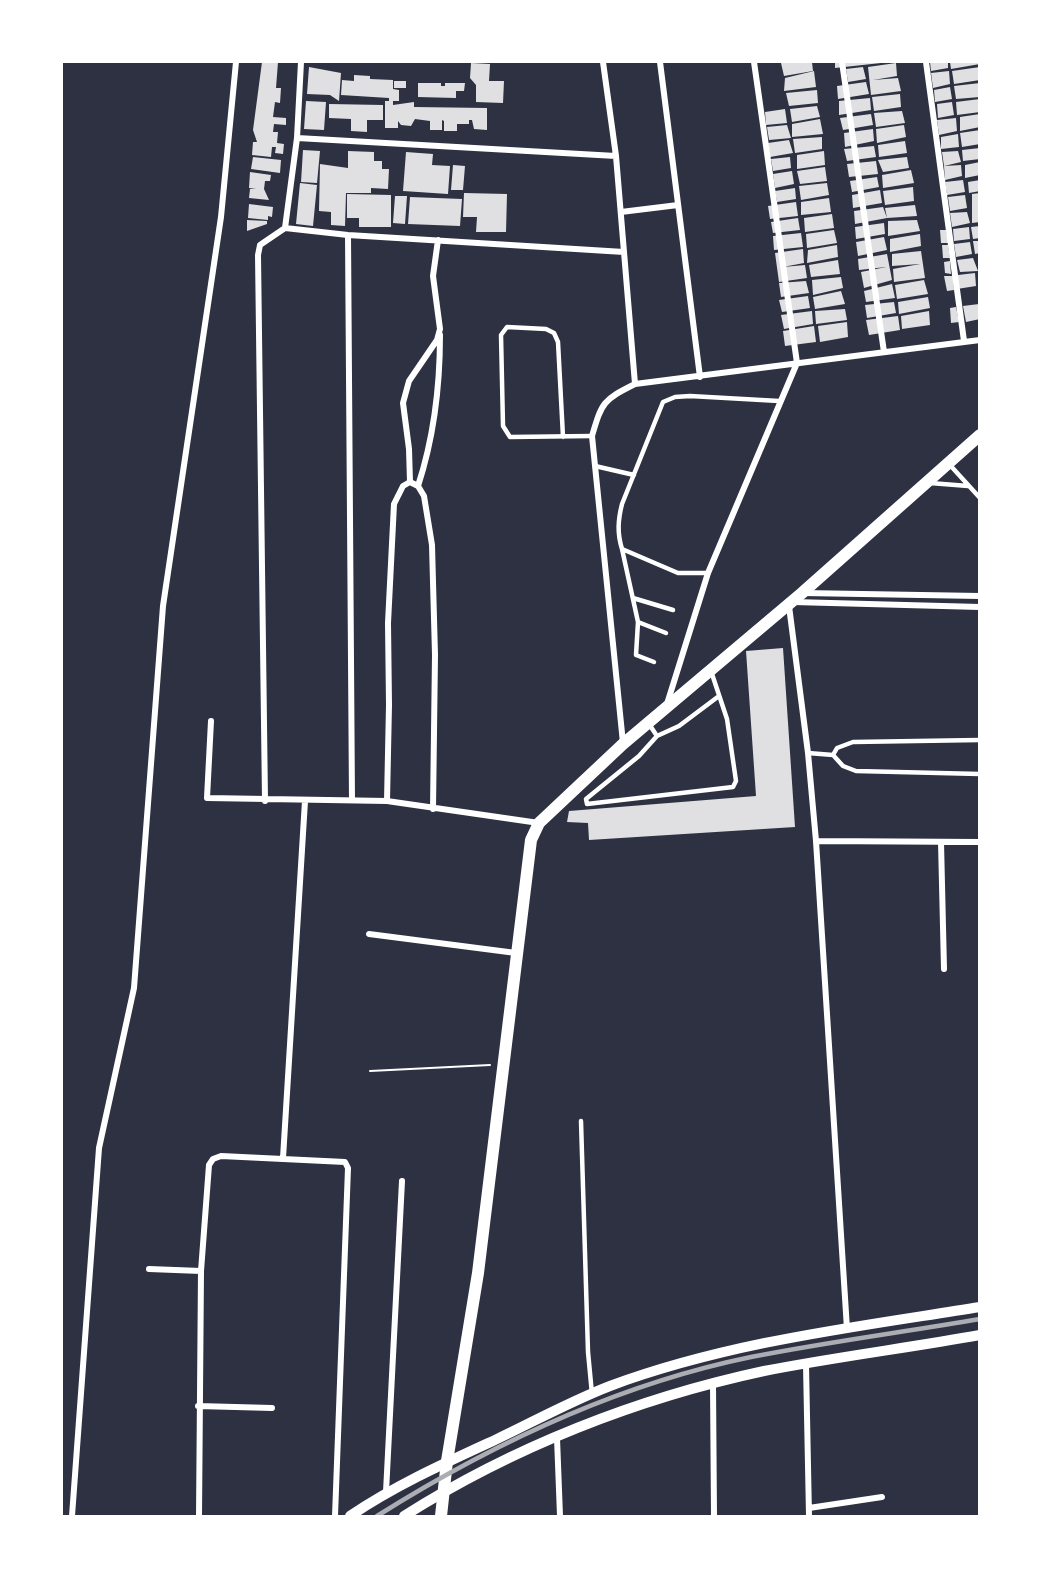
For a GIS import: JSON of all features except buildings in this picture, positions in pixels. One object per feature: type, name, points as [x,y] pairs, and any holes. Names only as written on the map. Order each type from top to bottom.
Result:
[{"type":"main road","points":[[441,1516],[447,1461],[478,1273],[531,840],[539,823],[623,744],[795,600],[980,435]]},
{"type":"street","points":[[72,1516],[99,1148],[134,988],[163,606],[221,217],[236,62]]},
{"type":"street","points":[[285,228],[297,138],[301,62]]},
{"type":"street","points":[[603,62],[616,156],[635,384]]},
{"type":"street","points":[[660,62],[700,377]]},
{"type":"street","points":[[665,710],[708,573],[778,401],[797,363],[754,62]]},
{"type":"street","points":[[842,62],[884,352]]},
{"type":"street","points":[[926,62],[964,341]]},
{"type":"street","points":[[297,138],[616,156]]},
{"type":"street","points":[[621,212],[678,205]]},
{"type":"street","points":[[265,801],[258,255],[260,245],[285,228],[348,235],[624,252]]},
{"type":"street","points":[[348,235],[352,800]]},
{"type":"street","points":[[418,486],[429,451],[437,404],[440,329],[433,276],[438,240]]},
{"type":"street","points":[[410,482],[410,449],[403,403],[418,363],[437,340],[440,329]]},
{"type":"street","points":[[623,744],[592,436],[600,410],[609,397],[635,384],[980,340]]},
{"type":"street","points":[[387,801],[389,705],[387,623],[394,504],[403,486],[410,482]]},
{"type":"street","points":[[410,482],[418,486],[424,496],[432,545],[435,655],[434,809]]},
{"type":"street","points":[[795,600],[980,596]]},
{"type":"street","points":[[795,600],[980,607]]},
{"type":"street","points":[[795,600],[816,841],[847,1329]]},
{"type":"street","points":[[211,721],[207,798],[265,801],[387,801],[539,823]]},
{"type":"street","points":[[283,1158],[305,801]]},
{"type":"street","points":[[816,841],[980,842]]},
{"type":"street","points":[[941,842],[944,969]]},
{"type":"street","points":[[369,934],[516,953]]},
{"type":"street","points":[[199,1516],[198,1406],[201,1271],[209,1166],[213,1158],[283,1158],[345,1162],[348,1168],[335,1516]]},
{"type":"street","points":[[386,1492],[402,1181]]},
{"type":"street","points":[[149,1269],[201,1271]]},
{"type":"street","points":[[350,1516],[386,1492],[447,1461],[592,1394],[711,1355],[980,1306]]},
{"type":"street","points":[[405,1516],[480,1472],[614,1413],[713,1384],[806,1365],[980,1335]]},
{"type":"street","points":[[806,1365],[809,1516]]},
{"type":"street","points":[[713,1384],[714,1516]]},
{"type":"street","points":[[198,1406],[272,1408]]},
{"type":"street","points":[[557,1438],[560,1516]]},
{"type":"street","points":[[809,1508],[882,1497]]},
{"type":"lane","points":[[563,436],[558,342],[554,333],[546,329],[507,327],[501,335],[504,431],[510,437],[592,436]]},
{"type":"lane","points":[[654,662],[636,655],[638,622],[618,536],[618,519],[663,402],[675,397],[690,396],[778,401]]},
{"type":"lane","points":[[949,464],[980,498]]},
{"type":"lane","points":[[595,465],[634,475]]},
{"type":"lane","points":[[927,483],[968,486]]},
{"type":"lane","points":[[622,549],[678,573],[708,573]]},
{"type":"lane","points":[[633,598],[674,610]]},
{"type":"lane","points":[[638,622],[666,633]]},
{"type":"lane","points":[[711,671],[719,696],[728,730],[736,781],[733,787],[587,804],[586,799],[639,756],[657,735],[679,726],[719,696]]},
{"type":"lane","points":[[649,724],[657,735]]},
{"type":"lane","points":[[833,755],[837,748],[853,742],[980,740]]},
{"type":"lane","points":[[808,753],[833,755],[843,766],[856,771],[980,774]]},
{"type":"lane","points":[[581,1121],[588,1352],[592,1394]]},
{"type":"path","points":[[370,1071],[502,1065]]},
{"type":"railway","points":[[377,1516],[420,1490],[510,1442],[604,1400],[653,1383],[751,1357],[980,1319]]}]
